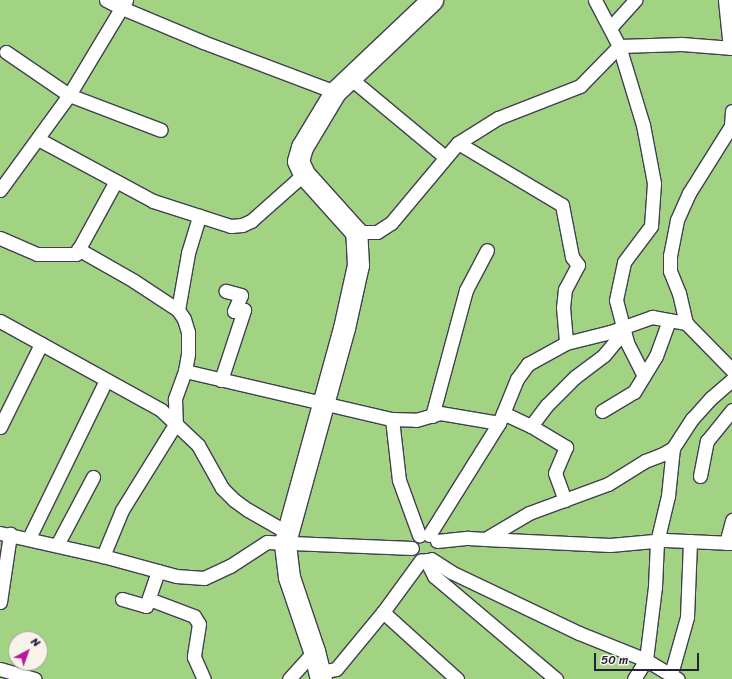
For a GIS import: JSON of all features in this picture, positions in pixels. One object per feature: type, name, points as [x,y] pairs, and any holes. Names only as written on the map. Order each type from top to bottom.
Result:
[{"type":"main road","points":[[320,675],[314,651],[289,577],[286,537],[344,328],[358,265],[356,232],[304,174],[298,161],[302,147],[342,85],[432,0]]},
{"type":"street","points":[[106,0],[124,4],[342,85],[445,157]]},
{"type":"street","points":[[596,0],[619,46],[643,125],[654,183],[651,226],[624,262],[619,278],[616,300],[627,342],[643,374]]},
{"type":"street","points":[[610,28],[635,0]]},
{"type":"street","points":[[356,232],[377,232],[391,223],[458,143],[498,118],[580,86],[619,46],[682,44],[731,48],[725,0]]},
{"type":"street","points":[[0,190],[69,95],[124,4]]},
{"type":"street","points":[[6,52],[69,95],[161,130]]},
{"type":"street","points":[[732,111],[731,126],[689,193],[677,220],[670,255],[670,271],[679,293],[686,323],[732,370]]},
{"type":"street","points":[[38,139],[153,201],[231,226],[242,225],[251,220],[304,174]]},
{"type":"street","points":[[458,143],[562,205],[572,256],[578,265],[565,289],[563,307],[566,343]]},
{"type":"street","points":[[0,238],[37,254],[76,254],[116,181]]},
{"type":"street","points":[[178,310],[188,252],[199,216]]},
{"type":"street","points":[[78,249],[134,281],[178,310],[184,319],[188,332],[188,354],[185,372],[175,399],[176,423],[122,510],[103,556]]},
{"type":"street","points":[[432,416],[466,290],[486,250]]},
{"type":"street","points":[[221,380],[244,310],[234,311],[241,295],[226,291]]},
{"type":"street","points":[[428,537],[501,418],[517,379],[528,364],[566,343],[623,329],[652,317],[686,323]]},
{"type":"street","points":[[602,411],[634,392],[643,374],[656,356],[669,320]]},
{"type":"street","points":[[0,322],[161,410],[198,444],[222,488],[234,500],[286,537]]},
{"type":"street","points":[[531,426],[547,405],[575,377],[604,355],[623,329]]},
{"type":"street","points":[[0,427],[41,344]]},
{"type":"street","points":[[185,372],[392,419],[416,420],[440,414],[501,418],[531,426],[566,447],[555,473],[565,500]]},
{"type":"street","points":[[29,538],[106,380]]},
{"type":"street","points":[[485,538],[529,513],[608,484],[645,461],[663,454],[673,448],[692,419],[711,398],[732,380]]},
{"type":"street","points":[[700,476],[708,441],[732,410]]},
{"type":"street","points":[[320,675],[336,669],[426,560],[438,552],[428,537],[400,480],[392,419]]},
{"type":"street","points":[[634,679],[646,660],[655,587],[657,542],[668,496],[673,448]]},
{"type":"street","points":[[57,545],[93,477]]},
{"type":"street","points":[[690,541],[687,617],[674,677],[646,660],[572,629],[426,560],[416,557],[412,548],[415,538],[428,537],[485,538],[610,545],[690,541],[729,543],[732,520]]},
{"type":"street","points":[[0,602],[5,534],[29,538],[103,556],[176,576],[204,578],[230,566],[267,542],[286,537],[412,548]]},
{"type":"street","points":[[426,560],[434,576],[556,679]]},
{"type":"street","points":[[122,600],[146,606],[158,571]]},
{"type":"street","points":[[149,599],[194,616],[200,624],[194,657],[204,679]]},
{"type":"street","points":[[383,612],[457,679]]},
{"type":"street","points":[[289,679],[314,651]]},
{"type":"street","points":[[0,669],[35,679]]},
{"type":"green space","points":[[0,0],[732,0],[732,679],[0,679]]}]
